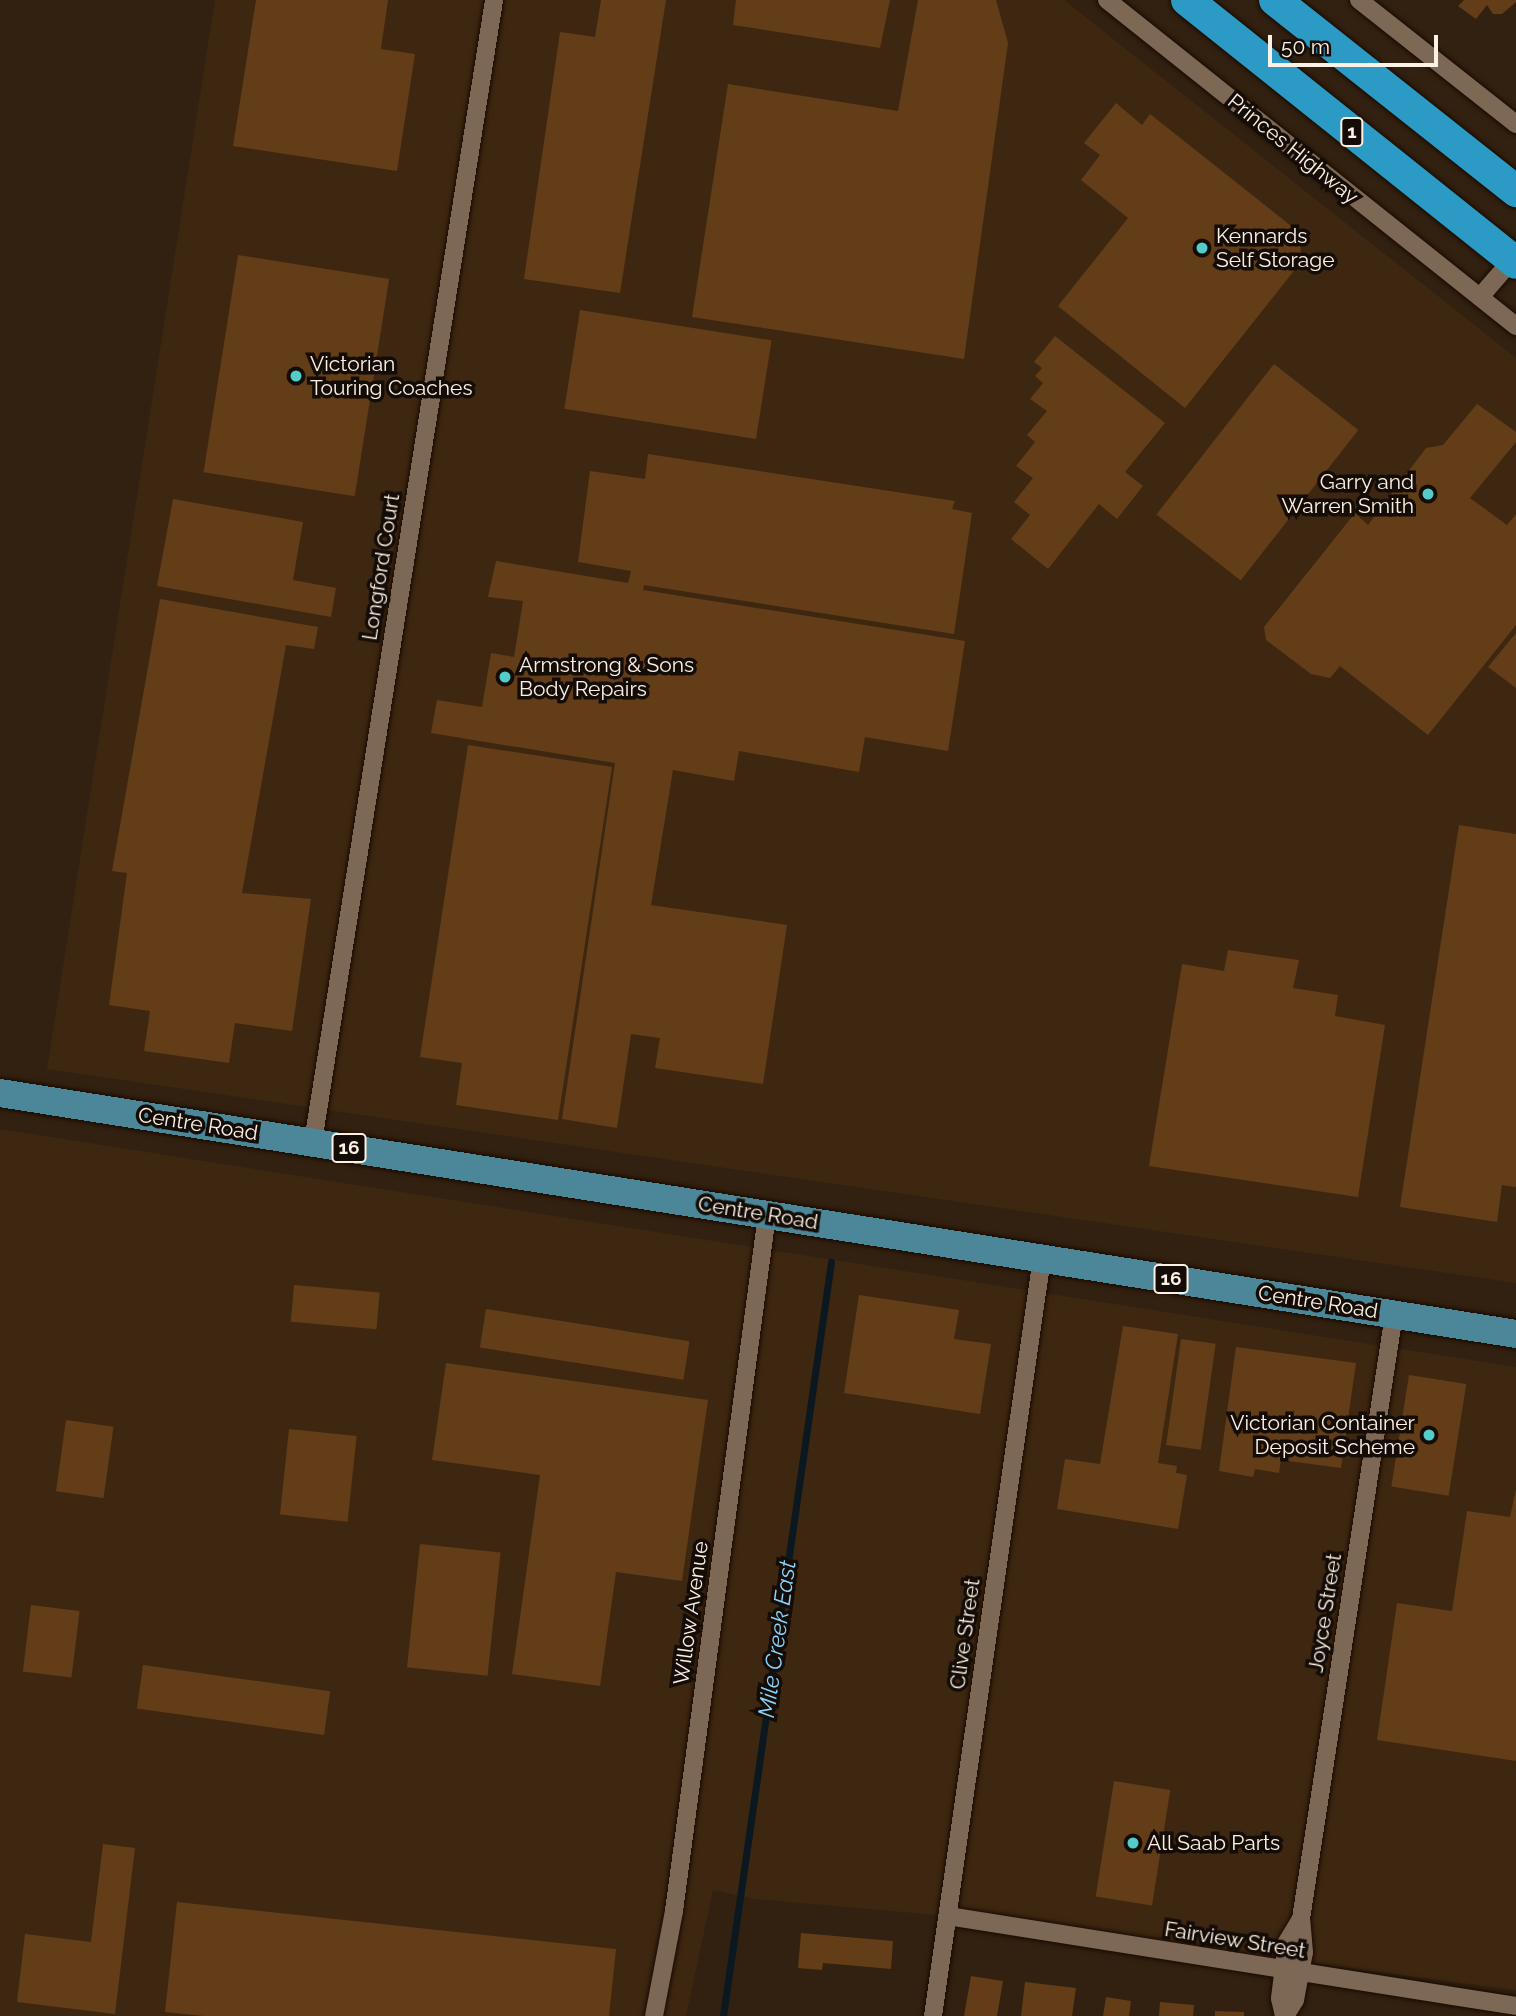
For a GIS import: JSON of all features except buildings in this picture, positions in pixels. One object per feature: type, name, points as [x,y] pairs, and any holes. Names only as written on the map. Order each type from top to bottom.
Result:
[{"type":"highway","name":"1","points":[[1187,0],[1514,262]]},
{"type":"highway","points":[[1275,0],[1516,191]]},
{"type":"main road","name":"Centre Road","points":[[0,1093],[1516,1334]]},
{"type":"street","name":"Longford Court","points":[[313,1142],[494,0]]},
{"type":"street","name":"Princes Highway","points":[[1107,0],[1516,326]]},
{"type":"street","points":[[1359,0],[1516,124]]},
{"type":"street","points":[[1480,297],[1514,262]]},
{"type":"street","name":"Willow Avenue","points":[[654,2016],[674,1911],[767,1215]]},
{"type":"street","name":"Clive Street","points":[[933,2016],[1042,1258]]},
{"type":"street","name":"Joyce Street","points":[[1284,2016],[1280,1998],[1292,1972],[1287,1942],[1301,1919],[1394,1314]]},
{"type":"street","name":"Fairview Street","points":[[948,1916],[1516,2007]]},
{"type":"shaded area","points":[[215,0],[1064,0],[1516,358],[1516,1283],[47,1069]]},
{"type":"shaded area","points":[[0,1129],[1516,1367],[1516,1990],[948,1916],[755,1899],[713,1890],[686,2016],[0,2016]]},
{"type":"waterway","name":"Mile Creek East","points":[[723,2016],[831,1262]]},
{"type":"place","name":"Kennards Self Storage","points":[[1202,248]]},
{"type":"place","name":"Victorian Touring Coaches","points":[[296,376]]},
{"type":"place","name":"Garry and Warren Smith","points":[[1428,494]]},
{"type":"place","name":"Armstrong & Sons Body Repairs","points":[[505,677]]},
{"type":"place","name":"Victorian Container Deposit Scheme","points":[[1429,1435]]},
{"type":"place","name":"All Saab Parts","points":[[1133,1843]]}]
